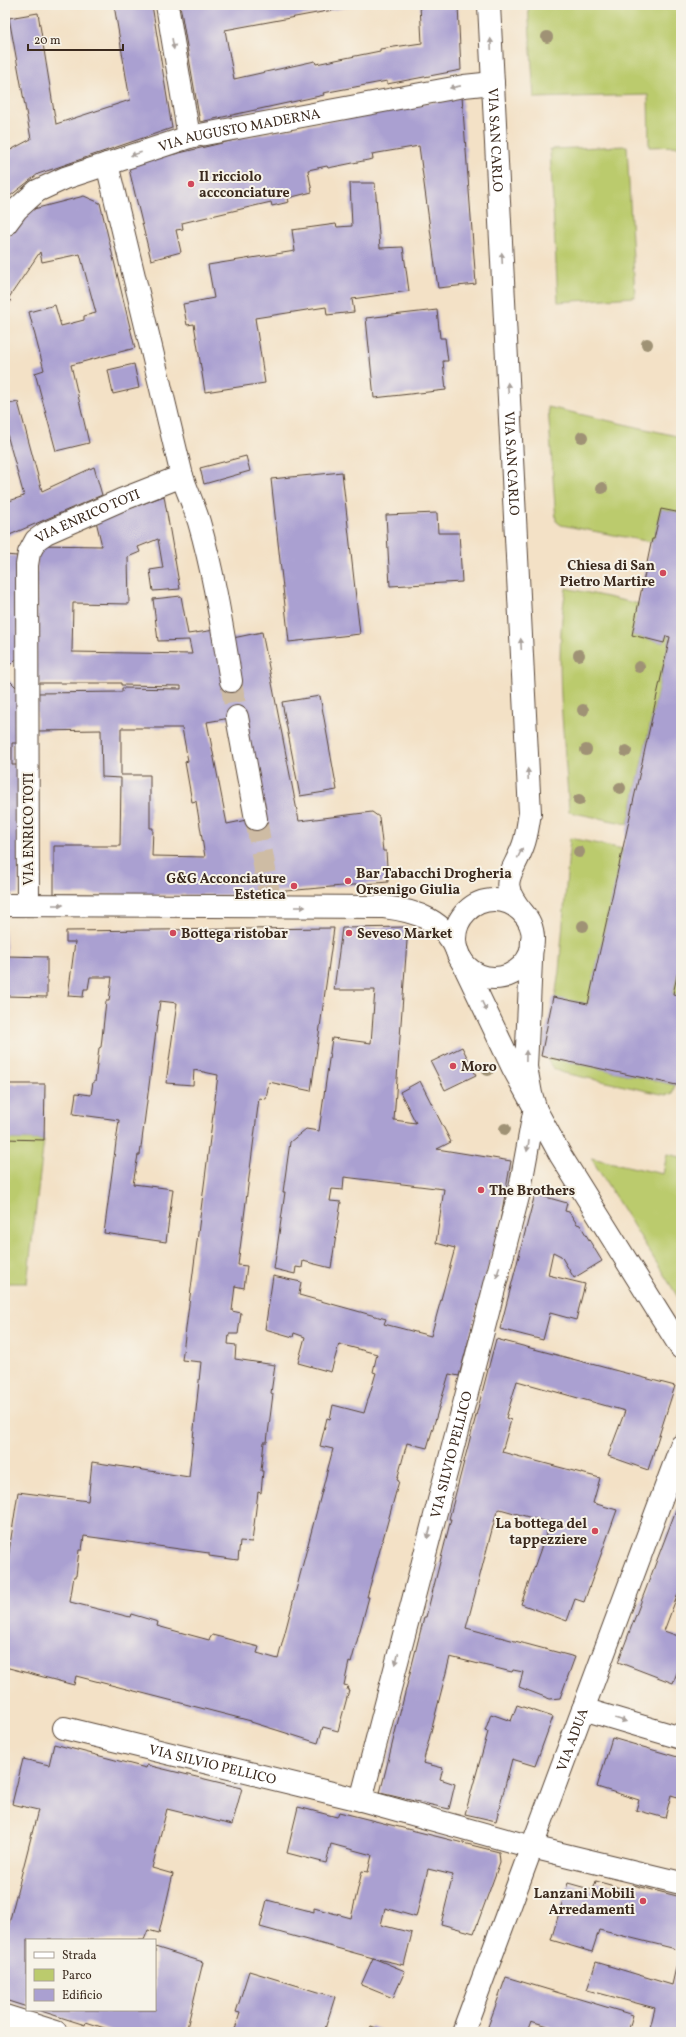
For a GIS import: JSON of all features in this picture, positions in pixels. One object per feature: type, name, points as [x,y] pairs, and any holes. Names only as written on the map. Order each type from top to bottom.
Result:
[{"type":"street","points":[[167,5],[189,137]]},
{"type":"street","name":"VIA SAN CARLO","points":[[488,5],[530,813],[524,844],[510,872],[508,885],[509,892],[523,913]]},
{"type":"street","name":"VIA AUGUSTO MADERNA","points":[[5,224],[17,209],[37,191],[65,178],[189,137],[464,86],[493,83]]},
{"type":"street","points":[[107,164],[182,476],[193,502],[208,556],[215,586],[231,681]]},
{"type":"street","name":"VIA ENRICO TOTI","points":[[28,905],[27,565],[29,554],[36,540],[58,526],[182,476]]},
{"type":"street","points":[[237,718],[256,818]]},
{"type":"street","points":[[5,905],[270,900],[384,907],[408,911],[429,918],[442,928],[451,938],[513,1068],[562,1156],[681,1348]]},
{"type":"street","points":[[532,940],[528,957],[520,967],[511,973],[500,977],[480,975],[469,968],[459,956],[455,940],[457,927],[463,915],[472,906],[484,901],[497,900],[514,906],[523,913],[529,923],[532,940],[526,1067],[535,1107]]},
{"type":"street","name":"VIA SILVIO PELLICO","points":[[361,1800],[520,1189],[535,1107]]},
{"type":"street","name":"VIA ADUA","points":[[463,2032],[681,1446]]},
{"type":"street","points":[[583,1709],[681,1738]]},
{"type":"street","name":"VIA SILVIO PELLICO","points":[[64,1728],[361,1800],[532,1847],[681,1883]]},
{"type":"street","points":[[5,2016],[56,2032]]},
{"type":"green space","points":[[528,5],[681,5],[681,146],[649,147],[648,95],[534,98]]},
{"type":"green space","points":[[627,146],[635,297],[558,302],[550,149]]},
{"type":"green space","points":[[548,407],[681,437],[681,513],[661,509],[654,539],[652,539],[651,542],[561,525],[556,521]]},
{"type":"green space","points":[[566,588],[639,604],[632,635],[664,643],[666,636],[670,637],[628,824],[569,812],[560,671],[560,643]]},
{"type":"green space","points":[[570,838],[623,849],[588,1004],[555,998],[559,971]]},
{"type":"green space","points":[[681,958],[681,996],[673,994]]},
{"type":"green space","points":[[548,1057],[675,1085],[672,1094],[666,1095],[564,1073],[551,1066]]},
{"type":"green space","points":[[5,1139],[44,1140],[27,1283],[5,1283]]},
{"type":"green space","points":[[667,1154],[681,1157],[681,1302],[591,1158],[663,1174]]},
{"type":"building","points":[[114,5],[152,5],[172,128],[38,174],[5,200],[5,153],[31,139],[9,18],[38,13],[56,124],[130,100]]},
{"type":"building","points":[[180,5],[360,5],[225,30],[234,79],[315,61],[316,64],[380,51],[380,49],[422,43],[420,5],[458,5],[461,70],[387,84],[387,81],[323,93],[324,95],[200,122]]},
{"type":"building","points":[[462,97],[476,284],[438,288],[419,146],[372,154],[373,159],[328,168],[327,166],[308,170],[312,192],[288,198],[289,202],[272,206],[271,202],[182,223],[183,229],[176,230],[181,252],[151,260],[128,165],[256,135]]},
{"type":"building","points":[[350,183],[375,183],[380,248],[403,247],[409,291],[352,299],[354,312],[327,315],[326,307],[255,318],[265,383],[205,392],[194,324],[187,325],[183,304],[214,298],[208,265],[295,251],[292,230],[336,224],[337,227],[352,226]]},
{"type":"building","points":[[84,196],[100,203],[135,348],[71,365],[89,443],[56,451],[35,373],[44,370],[29,312],[55,305],[61,326],[84,320],[84,316],[96,313],[80,254],[42,262],[40,252],[8,299],[11,301],[5,309],[5,241],[26,211]]},
{"type":"building","points":[[437,310],[440,338],[445,338],[448,361],[443,361],[446,390],[374,398],[366,318]]},
{"type":"building","points":[[134,364],[139,388],[113,394],[108,370]]},
{"type":"building","points":[[18,402],[42,491],[94,467],[102,495],[5,537],[5,498],[6,502],[24,496],[5,427],[5,405]]},
{"type":"building","points":[[246,456],[250,471],[204,484],[200,468]]},
{"type":"building","points":[[342,472],[360,634],[289,642],[271,479]]},
{"type":"building","points":[[164,496],[180,589],[153,591],[150,570],[163,568],[158,539],[138,547],[140,552],[128,557],[129,604],[73,603],[72,652],[192,654],[189,640],[158,641],[153,599],[181,596],[188,634],[215,630],[233,638],[262,632],[299,821],[372,812],[379,817],[383,851],[386,851],[388,882],[240,895],[54,894],[54,846],[120,846],[121,778],[102,777],[101,730],[37,731],[37,693],[122,692],[122,688],[181,689],[181,686],[121,685],[121,683],[36,683],[37,545],[102,546],[96,521]],"holes":[[[242,716],[261,817],[227,824],[207,722]],[[121,728],[182,728],[188,761],[185,762],[192,802],[196,801],[205,857],[152,856],[153,828],[150,828],[150,775],[121,775]]]},
{"type":"building","points":[[661,509],[681,513],[681,958],[673,994],[681,996],[681,1086],[541,1056],[553,997],[588,1004],[670,637],[666,636],[664,643],[632,635],[652,539],[654,539]]},
{"type":"building","points":[[437,513],[438,533],[459,533],[462,582],[390,586],[386,515]]},
{"type":"building","points":[[5,555],[17,556],[18,657],[5,670]]},
{"type":"building","points":[[8,679],[18,689],[18,743],[12,743],[12,765],[21,765],[18,894],[5,894],[5,680]]},
{"type":"building","points":[[320,696],[337,790],[300,796],[282,702]]},
{"type":"building","points":[[408,927],[394,1120],[416,1123],[400,1092],[420,1081],[451,1142],[437,1149],[511,1161],[499,1228],[459,1376],[449,1374],[427,1448],[407,1443],[397,1480],[399,1481],[367,1597],[369,1597],[351,1663],[349,1662],[344,1685],[348,1686],[347,1690],[349,1690],[338,1731],[323,1727],[318,1743],[251,1721],[76,1676],[74,1685],[5,1667],[5,1578],[18,1492],[88,1501],[92,1462],[189,1477],[201,1362],[182,1360],[218,1075],[194,1070],[193,1085],[166,1083],[177,1003],[160,1001],[140,1155],[138,1155],[133,1184],[173,1189],[166,1242],[104,1233],[119,1120],[73,1114],[76,1093],[91,1095],[93,1082],[95,1082],[99,1048],[101,1047],[106,1001],[109,1001],[112,977],[90,977],[88,989],[84,989],[83,997],[68,996],[75,942],[66,942],[66,931],[334,928],[311,1091],[269,1082],[266,1099],[259,1098],[238,1265],[247,1266],[244,1288],[235,1286],[232,1311],[241,1313],[238,1334],[229,1334],[228,1344],[236,1345],[235,1359],[275,1365],[267,1442],[264,1442],[261,1471],[263,1471],[261,1493],[258,1492],[252,1542],[240,1541],[238,1560],[209,1556],[209,1553],[84,1536],[82,1550],[79,1550],[76,1576],[74,1576],[70,1602],[130,1617],[131,1614],[158,1622],[157,1626],[209,1640],[212,1635],[259,1647],[257,1653],[278,1659],[333,1449],[320,1446],[327,1418],[330,1419],[333,1405],[364,1413],[376,1373],[373,1372],[377,1354],[339,1344],[331,1372],[298,1363],[305,1337],[294,1333],[293,1337],[265,1329],[273,1276],[301,1282],[299,1295],[386,1319],[384,1324],[431,1336],[455,1248],[436,1243],[444,1189],[344,1177],[343,1190],[332,1189],[330,1201],[341,1202],[331,1268],[303,1261],[302,1268],[296,1267],[295,1274],[274,1269],[285,1192],[283,1192],[290,1142],[306,1129],[319,1131],[332,1038],[371,1043],[375,990],[334,990],[342,928]]},
{"type":"building","points":[[5,928],[7,956],[47,957],[47,997],[5,996]]},
{"type":"building","points":[[462,1047],[476,1075],[445,1090],[431,1062]]},
{"type":"building","points":[[5,1084],[45,1084],[44,1140],[5,1139]]},
{"type":"building","points":[[535,1194],[567,1203],[565,1211],[569,1212],[577,1224],[580,1225],[602,1261],[574,1278],[561,1256],[553,1252],[548,1275],[585,1284],[576,1320],[550,1313],[543,1340],[500,1329]]},
{"type":"building","points":[[496,1339],[675,1386],[648,1470],[608,1456],[625,1411],[517,1381],[506,1418],[511,1420],[502,1452],[600,1478],[593,1503],[617,1510],[584,1602],[575,1599],[567,1621],[521,1604],[550,1523],[500,1509],[497,1511],[466,1628],[575,1657],[560,1698],[550,1699],[519,1687],[523,1672],[513,1670],[512,1672],[450,1657],[423,1763],[443,1768],[440,1779],[455,1784],[449,1809],[380,1793]]},
{"type":"building","points":[[681,1497],[681,1586],[664,1631],[681,1637],[681,1662],[673,1683],[618,1662]]},
{"type":"building","points":[[517,1705],[553,1717],[535,1766],[512,1759],[496,1821],[465,1814],[488,1732],[485,1731],[491,1714],[511,1721]]},
{"type":"building","points":[[612,1738],[681,1758],[681,1798],[671,1795],[665,1818],[636,1810],[639,1800],[597,1787]]},
{"type":"building","points":[[54,1744],[146,1768],[147,1765],[242,1788],[232,1825],[167,1809],[152,1868],[173,1874],[159,1933],[148,1930],[144,1939],[26,1939],[26,2007],[5,2000],[5,1939],[38,1810],[12,1804],[23,1759],[49,1765]]},
{"type":"building","points":[[298,1807],[337,1817],[339,1812],[499,1852],[500,1862],[474,1933],[441,1924],[453,1875],[428,1869],[416,1917],[385,1908],[381,1925],[412,1933],[404,1965],[260,1927],[267,1900],[314,1912],[314,1908],[351,1918],[362,1871],[368,1872],[372,1855],[331,1844],[326,1863],[287,1853]]},
{"type":"building","points":[[596,1881],[632,1891],[633,1885],[681,1897],[681,2032],[649,2032],[655,2008],[587,1990],[596,1962],[672,1985],[680,1950],[599,1930],[592,1952],[551,1940],[568,1883],[593,1890]]},
{"type":"building","points":[[156,1947],[203,1962],[186,2032],[117,2032],[86,2022],[85,2025],[41,2011],[156,2011]]},
{"type":"building","points":[[373,1958],[405,1971],[393,1998],[361,1985]]},
{"type":"building","points":[[249,1971],[335,1997],[324,2032],[234,2032],[240,2013],[236,2012]]},
{"type":"building","points":[[506,1977],[633,2015],[628,2032],[566,2032],[531,2021],[527,2032],[486,2032]]},
{"type":"building","points":[[371,2026],[388,2032],[369,2032]]},
{"type":"tunnel","points":[[231,681],[237,717]]},
{"type":"tunnel","points":[[256,819],[269,893]]},
{"type":"place","name":"Il ricciolo accconciature","points":[[191,184]]},
{"type":"place","name":"Chiesa di San Pietro Martire","points":[[663,573]]},
{"type":"place","name":"Bar Tabacchi Drogheria Orsenigo Giulia","points":[[348,881]]},
{"type":"place","name":"G&G Acconciature Estetica","points":[[294,886]]},
{"type":"place","name":"Bottega ristobar","points":[[173,933]]},
{"type":"place","name":"Seveso Market","points":[[349,933]]},
{"type":"place","name":"Moro","points":[[453,1066]]},
{"type":"place","name":"The Brothers","points":[[481,1190]]},
{"type":"place","name":"La bottega del tappezziere","points":[[595,1531]]},
{"type":"place","name":"Lanzani Mobili Arredamenti","points":[[643,1901]]}]
